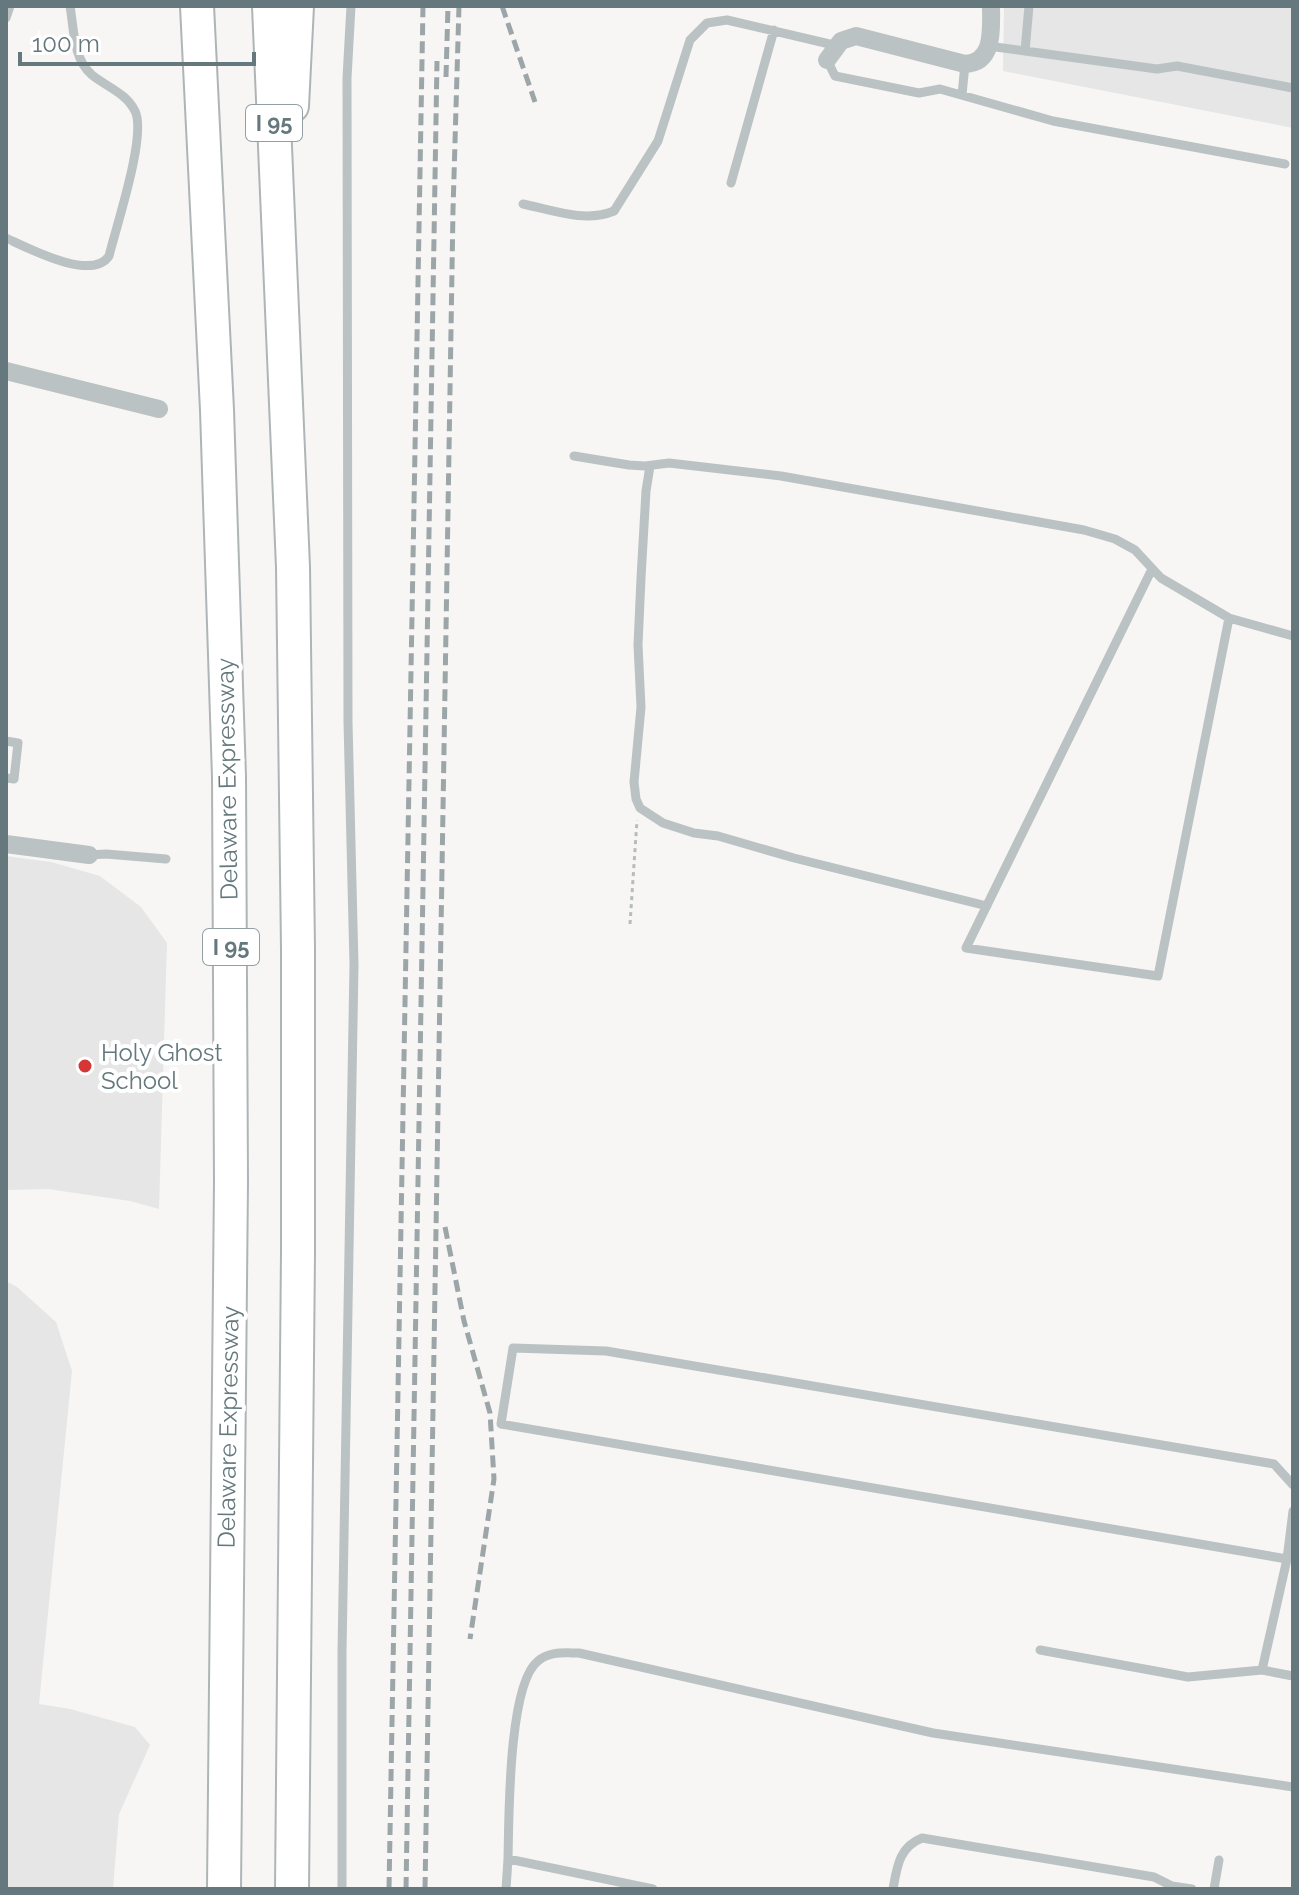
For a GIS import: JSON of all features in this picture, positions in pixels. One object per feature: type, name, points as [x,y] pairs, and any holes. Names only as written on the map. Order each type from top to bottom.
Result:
[{"type":"highway","name":"I 95","points":[[269,6],[293,567],[298,949],[292,1889]]},
{"type":"highway","points":[[279,240],[290,163],[297,6]]},
{"type":"highway","name":"Delaware Expressway","points":[[195,15],[216,380],[229,777],[231,1182],[224,1889]]},
{"type":"street","points":[[832,53],[847,38],[863,37],[974,64],[981,60],[988,46],[991,6]]},
{"type":"street","points":[[6,371],[159,409]]},
{"type":"street","points":[[6,844],[89,855]]},
{"type":"lane","points":[[6,18],[10,6]]},
{"type":"lane","points":[[6,238],[38,252],[86,266],[100,265],[109,256],[134,158],[137,120],[135,110],[127,100],[83,65],[76,45],[70,6]]},
{"type":"lane","points":[[342,1889],[342,1652],[354,965],[348,736],[347,78],[351,6]]},
{"type":"lane","points":[[1025,51],[1029,6]]},
{"type":"lane","points":[[523,204],[576,216],[602,217],[614,211],[658,141],[690,40],[707,23],[727,20],[774,30],[832,53],[835,76],[919,93],[940,89],[1053,121],[1285,164]]},
{"type":"lane","points":[[731,183],[774,30]]},
{"type":"lane","points":[[988,46],[1157,69],[1177,66],[1293,88]]},
{"type":"lane","points":[[962,95],[965,64]]},
{"type":"lane","points":[[574,456],[650,466],[669,463],[781,476],[1084,530],[1115,539],[1135,550],[1170,584],[1229,618],[1293,636]]},
{"type":"lane","points":[[650,466],[638,645],[641,707],[634,782],[640,808],[663,823],[694,833],[718,836],[987,906]]},
{"type":"lane","points":[[1152,569],[966,948],[1158,976],[1229,618]]},
{"type":"lane","points":[[6,741],[18,743],[14,779],[6,778]]},
{"type":"lane","points":[[89,855],[166,859]]},
{"type":"lane","points":[[1287,1559],[501,1424],[513,1348],[606,1351],[1274,1464],[1293,1485]]},
{"type":"lane","points":[[1262,1670],[1287,1559],[1293,1513]]},
{"type":"lane","points":[[1040,1650],[1188,1677],[1262,1670],[1293,1676]]},
{"type":"lane","points":[[506,1889],[511,1772],[524,1681],[536,1662],[554,1653],[579,1653],[933,1733],[1293,1787]]},
{"type":"lane","points":[[893,1889],[899,1858],[911,1842],[922,1838],[1154,1877],[1172,1886],[1192,1889]]},
{"type":"lane","points":[[508,1859],[653,1889]]},
{"type":"lane","points":[[1214,1889],[1219,1860]]},
{"type":"path","points":[[630,924],[640,808]]},
{"type":"shaded area","points":[[1004,6],[1293,6],[1293,128],[1003,71]]},
{"type":"shaded area","name":"Holy Ghost School","points":[[6,856],[51,862],[100,876],[141,907],[167,943],[159,1209],[130,1201],[48,1189],[6,1190]]},
{"type":"shaded area","points":[[6,1281],[56,1322],[72,1371],[39,1704],[135,1727],[150,1745],[119,1814],[113,1889],[6,1889]]},
{"type":"railway","points":[[389,1889],[423,6]]},
{"type":"railway","points":[[446,77],[448,6]]},
{"type":"railway","points":[[425,1889],[459,6]]},
{"type":"railway","points":[[502,6],[535,102]]},
{"type":"railway","points":[[406,1889],[437,61]]},
{"type":"railway","points":[[445,1227],[464,1321],[490,1413],[494,1479],[470,1639]]},
{"type":"place","name":"Holy Ghost School","points":[[85,1066]]}]
